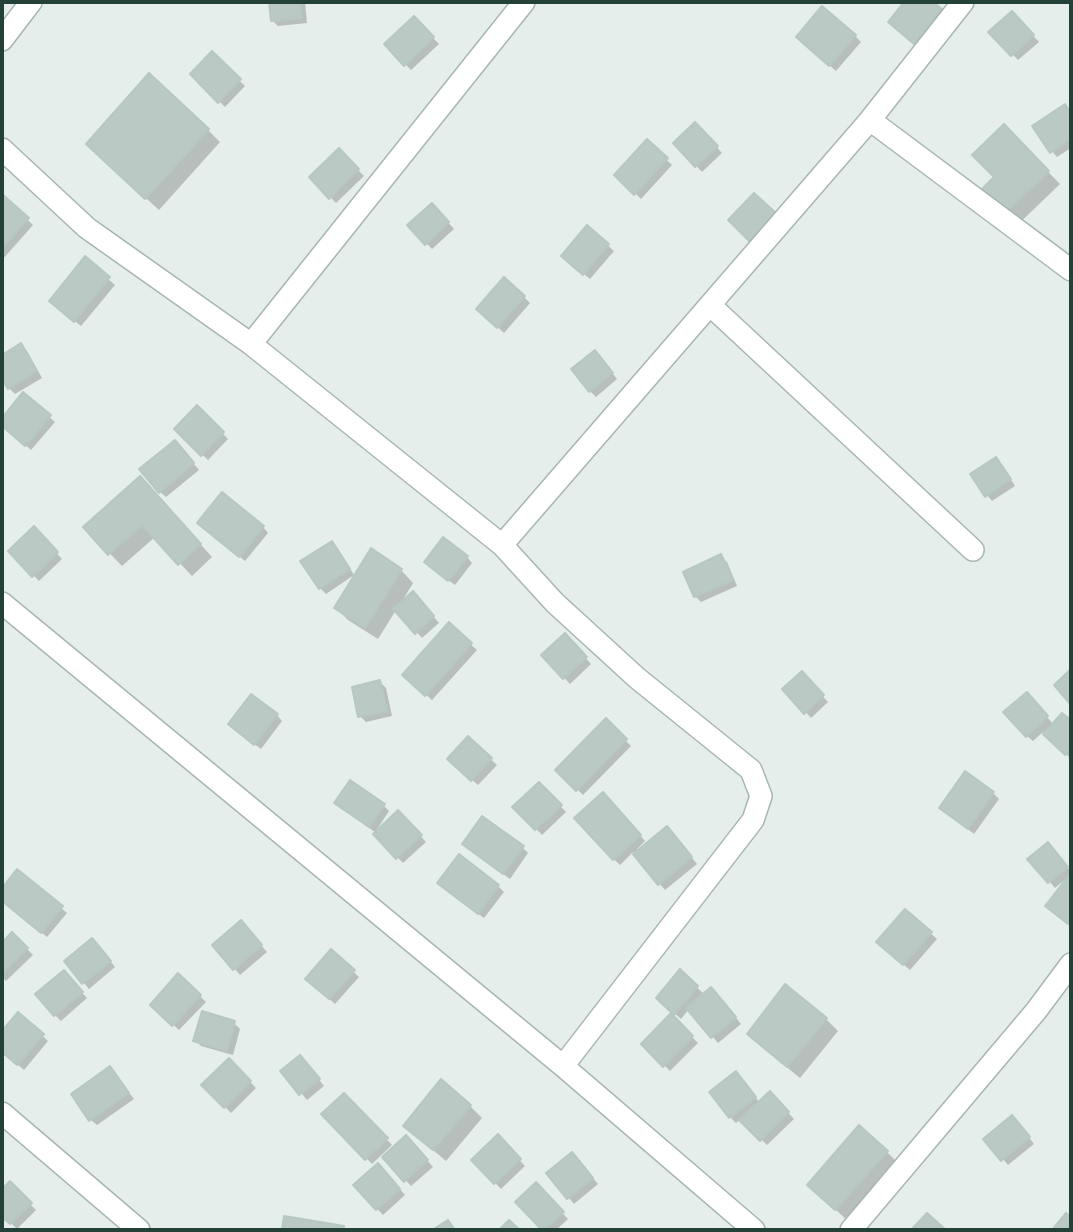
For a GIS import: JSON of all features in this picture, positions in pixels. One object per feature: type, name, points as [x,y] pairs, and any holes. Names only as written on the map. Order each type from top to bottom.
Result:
[{"type":"street","points":[[2,40],[31,2]]},
{"type":"street","points":[[251,344],[524,2]]},
{"type":"street","points":[[502,544],[870,120],[963,2]]},
{"type":"street","points":[[870,120],[1071,270]]},
{"type":"street","points":[[2,149],[87,228],[251,344],[502,544],[555,603],[637,678],[751,769],[761,796],[753,820],[563,1066]]},
{"type":"street","points":[[710,305],[973,550]]},
{"type":"street","points":[[2,603],[563,1066],[754,1230]]},
{"type":"street","points":[[851,1230],[1036,1012],[1071,964]]},
{"type":"street","points":[[2,1113],[139,1230]]},
{"type":"building","points":[[269,2],[300,2],[302,18],[271,21]]},
{"type":"building","points":[[904,2],[933,2],[942,9],[914,44],[888,22]]},
{"type":"building","points":[[822,6],[856,35],[829,66],[796,37]]},
{"type":"building","points":[[1012,11],[1034,35],[1011,56],[988,32]]},
{"type":"building","points":[[414,16],[434,37],[404,66],[384,44]]},
{"type":"building","points":[[212,51],[241,79],[218,103],[190,74]]},
{"type":"building","points":[[149,73],[209,129],[145,199],[86,144]]},
{"type":"building","points":[[1065,104],[1071,113],[1071,138],[1050,153],[1032,126]]},
{"type":"building","points":[[695,122],[718,146],[695,167],[673,143]]},
{"type":"building","points":[[1004,124],[1049,171],[994,224],[970,201],[994,177],[972,155]]},
{"type":"building","points":[[647,139],[668,158],[634,195],[614,175]]},
{"type":"building","points":[[339,148],[359,169],[329,199],[309,177]]},
{"type":"building","points":[[754,193],[777,214],[750,242],[728,220]]},
{"type":"building","points":[[2,194],[29,218],[2,248]]},
{"type":"building","points":[[432,203],[449,222],[425,245],[407,225]]},
{"type":"building","points":[[587,225],[609,244],[583,275],[561,256]]},
{"type":"building","points":[[85,256],[110,277],[74,322],[49,301]]},
{"type":"building","points":[[504,277],[525,296],[497,328],[476,309]]},
{"type":"building","points":[[21,343],[37,371],[8,389],[2,379],[2,355]]},
{"type":"building","points":[[595,350],[613,373],[589,392],[571,369]]},
{"type":"building","points":[[23,392],[51,415],[25,446],[2,426],[2,418]]},
{"type":"building","points":[[197,405],[224,432],[201,456],[174,429]]},
{"type":"building","points":[[175,440],[194,463],[159,493],[139,469]]},
{"type":"building","points":[[996,457],[1011,479],[985,497],[970,474]]},
{"type":"building","points":[[140,476],[201,544],[178,565],[142,525],[108,555],[83,527]]},
{"type":"building","points":[[222,492],[264,526],[239,557],[197,523]]},
{"type":"building","points":[[34,526],[58,552],[32,577],[8,551]]},
{"type":"building","points":[[443,537],[468,556],[448,581],[424,562]]},
{"type":"building","points":[[332,541],[350,569],[319,589],[300,561]]},
{"type":"building","points":[[371,548],[402,569],[365,628],[334,608]]},
{"type":"building","points":[[721,554],[733,580],[694,597],[683,572]]},
{"type":"building","points":[[413,591],[434,616],[415,634],[393,609]]},
{"type":"building","points":[[449,622],[472,643],[425,696],[402,675]]},
{"type":"building","points":[[565,633],[587,657],[563,679],[541,655]]},
{"type":"building","points":[[1071,669],[1071,705],[1054,685]]},
{"type":"building","points":[[802,671],[824,695],[804,714],[782,689]]},
{"type":"building","points":[[380,680],[387,711],[358,717],[352,687]]},
{"type":"building","points":[[1027,692],[1048,716],[1026,737],[1003,712]]},
{"type":"building","points":[[251,694],[278,714],[254,745],[228,724]]},
{"type":"building","points":[[1062,713],[1071,720],[1071,748],[1065,755],[1043,734]]},
{"type":"building","points":[[606,718],[627,739],[576,791],[555,770]]},
{"type":"building","points":[[468,736],[492,758],[471,781],[447,759]]},
{"type":"building","points":[[965,771],[994,792],[968,829],[939,808]]},
{"type":"building","points":[[350,780],[385,804],[369,827],[334,803]]},
{"type":"building","points":[[539,782],[562,805],[535,830],[512,807]]},
{"type":"building","points":[[603,792],[641,835],[613,860],[574,818]]},
{"type":"building","points":[[398,810],[422,835],[396,859],[373,834]]},
{"type":"building","points":[[482,816],[524,846],[503,874],[462,844]]},
{"type":"building","points":[[667,826],[692,857],[658,885],[633,854]]},
{"type":"building","points":[[1048,842],[1068,867],[1048,883],[1027,859]]},
{"type":"building","points":[[459,854],[499,885],[478,914],[437,883]]},
{"type":"building","points":[[17,869],[63,906],[41,933],[2,901],[2,888]]},
{"type":"building","points":[[1070,874],[1071,920],[1068,924],[1045,906]]},
{"type":"building","points":[[905,909],[932,932],[903,965],[876,942]]},
{"type":"building","points":[[241,920],[262,945],[233,970],[212,945]]},
{"type":"building","points":[[12,932],[28,948],[2,974],[2,943]]},
{"type":"building","points":[[92,938],[111,961],[82,984],[64,961]]},
{"type":"building","points":[[331,949],[355,970],[329,999],[305,979]]},
{"type":"building","points":[[680,969],[698,986],[674,1015],[656,998]]},
{"type":"building","points":[[64,970],[83,992],[54,1016],[35,994]]},
{"type":"building","points":[[178,973],[201,995],[172,1026],[150,1005]]},
{"type":"building","points":[[785,984],[827,1018],[787,1067],[747,1034]]},
{"type":"building","points":[[711,987],[736,1017],[711,1038],[686,1008]]},
{"type":"building","points":[[202,1011],[235,1021],[227,1051],[193,1041]]},
{"type":"building","points":[[18,1012],[44,1034],[17,1065],[2,1052],[2,1031]]},
{"type":"building","points":[[671,1013],[693,1036],[663,1067],[641,1044]]},
{"type":"building","points":[[300,1055],[320,1079],[299,1095],[280,1071]]},
{"type":"building","points":[[229,1058],[251,1081],[224,1108],[201,1085]]},
{"type":"building","points":[[110,1066],[129,1093],[89,1121],[71,1094]]},
{"type":"building","points":[[736,1071],[756,1097],[729,1118],[709,1092]]},
{"type":"building","points":[[441,1079],[471,1105],[433,1150],[403,1126]]},
{"type":"building","points":[[770,1091],[789,1112],[760,1141],[739,1120]]},
{"type":"building","points":[[344,1093],[388,1138],[365,1160],[321,1114]]},
{"type":"building","points":[[1012,1115],[1030,1137],[1001,1161],[983,1139]]},
{"type":"building","points":[[859,1125],[888,1151],[835,1210],[807,1185]]},
{"type":"building","points":[[498,1134],[521,1159],[494,1184],[471,1160]]},
{"type":"building","points":[[406,1135],[428,1160],[404,1182],[382,1157]]},
{"type":"building","points":[[572,1152],[593,1178],[567,1199],[546,1173]]},
{"type":"building","points":[[378,1163],[400,1189],[376,1210],[353,1185]]},
{"type":"building","points":[[10,1181],[32,1203],[10,1224],[2,1217],[2,1189]]},
{"type":"building","points":[[536,1182],[564,1212],[544,1230],[515,1202]]},
{"type":"building","points":[[927,1213],[946,1230],[911,1230]]},
{"type":"building","points":[[1066,1213],[1071,1217],[1071,1230],[1052,1230]]},
{"type":"building","points":[[284,1216],[344,1226],[343,1230],[282,1230]]},
{"type":"building","points":[[448,1220],[455,1230],[432,1230]]},
{"type":"building","points":[[509,1220],[520,1230],[499,1230]]}]
